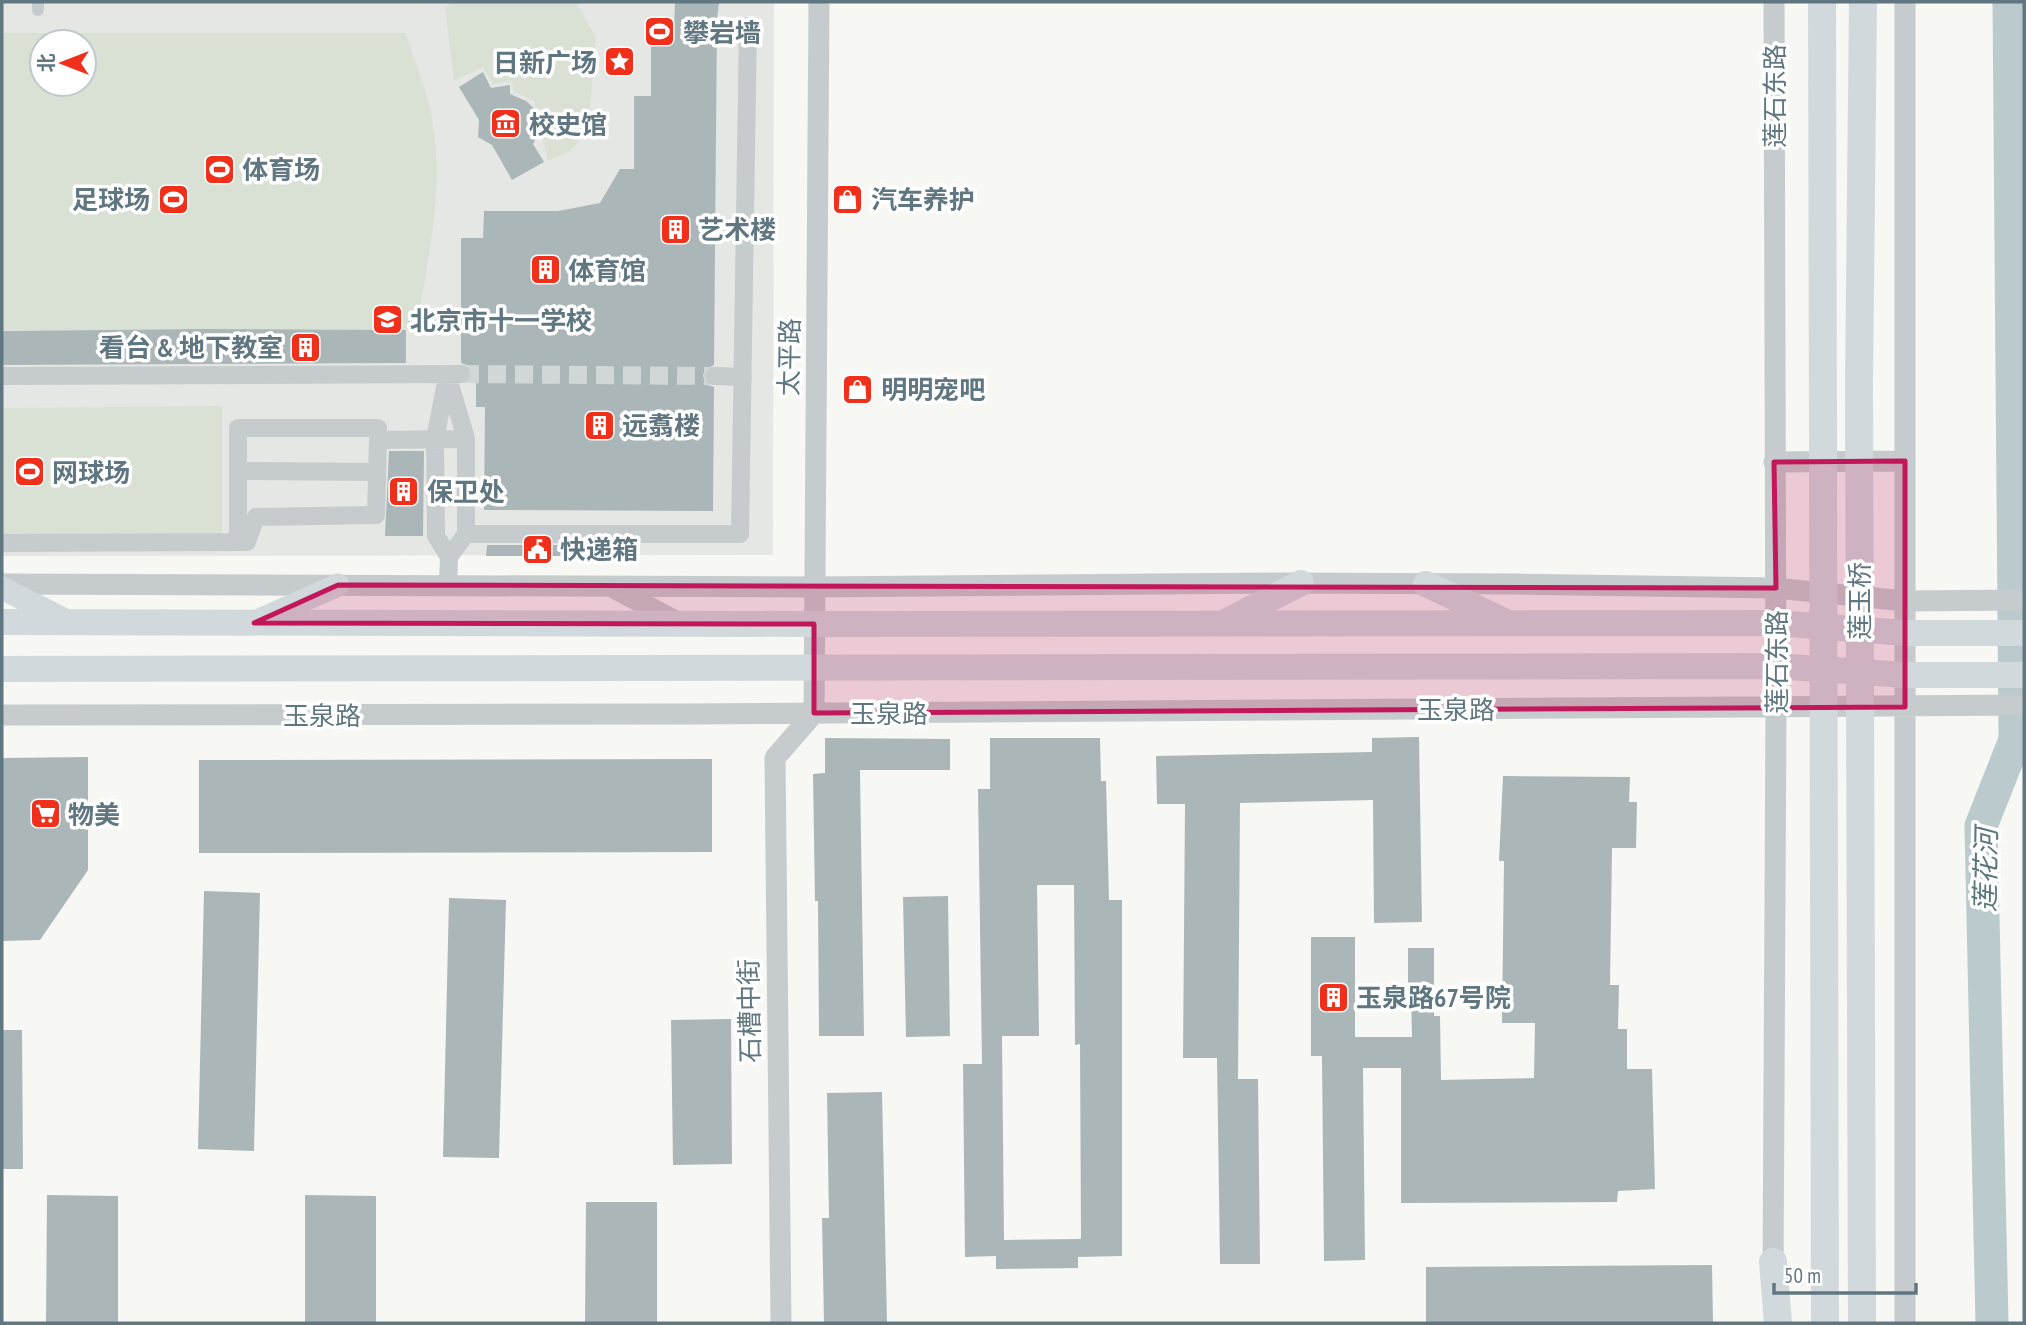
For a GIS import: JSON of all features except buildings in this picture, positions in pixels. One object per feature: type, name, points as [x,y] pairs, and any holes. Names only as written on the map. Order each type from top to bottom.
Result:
[{"type":"highway","name":"莲石东路","points":[[1822,2],[1822,383]]},
{"type":"highway","name":"莲玉桥","points":[[1862,1323],[1859,383],[1863,2]]},
{"type":"highway","name":"莲玉桥","points":[[1822,383],[1825,1323]]},
{"type":"highway","points":[[1773,1262],[1776,1323]]},
{"type":"main road","points":[[1222,624],[1301,583]]},
{"type":"main road","points":[[1426,584],[1510,624]]},
{"type":"main road","points":[[254,623],[338,585]]},
{"type":"main road","points":[[2,586],[69,622]]},
{"type":"main road","points":[[2,622],[1776,623],[1905,633],[2024,633]]},
{"type":"main road","name":"玉泉路","points":[[2,669],[1776,666],[1905,675],[2024,675]]},
{"type":"street","name":"太平路","points":[[814,713],[818,2]]},
{"type":"street","name":"莲石东路","points":[[1773,1262],[1776,708],[1774,2]]},
{"type":"street","points":[[1905,2],[1905,1323]]},
{"type":"street","points":[[466,534],[740,534],[748,26]]},
{"type":"street","points":[[2,376],[454,374]]},
{"type":"street","points":[[449,556],[466,534],[466,439],[454,374]]},
{"type":"street","points":[[448,585],[449,556],[436,536],[435,439],[454,374]]},
{"type":"street","points":[[714,376],[743,377]]},
{"type":"street","points":[[2,543],[247,542],[256,517],[376,515],[378,428],[238,428],[238,542]]},
{"type":"street","points":[[378,440],[466,439]]},
{"type":"street","points":[[1774,462],[1905,461]]},
{"type":"street","points":[[239,471],[377,472]]},
{"type":"street","points":[[2,586],[814,587],[1301,583],[1776,588],[1905,601],[2024,600]]},
{"type":"street","points":[[610,586],[681,624]]},
{"type":"street","name":"玉泉路","points":[[2,715],[2024,705]]},
{"type":"street","name":"石槽中街","points":[[780,1323],[775,758],[814,713]]},
{"type":"highlighted area","points":[[1905,461],[1905,707],[814,713],[814,624],[254,623],[338,585],[1776,588],[1774,462]]},
{"type":"shaded area","name":"北京市十一学校","points":[[2,2],[774,2],[773,555],[2,556]]},
{"type":"shaded area","points":[[453,2],[576,2],[596,38],[588,131],[571,150],[548,161],[534,101],[513,91],[512,81],[493,84],[483,67],[454,81],[445,7]]},
{"type":"shaded area","name":"体育场","points":[[2,33],[28,33],[28,98],[98,98],[98,33],[405,33],[429,105],[436,161],[434,217],[416,329],[2,330]]},
{"type":"shaded area","points":[[222,406],[222,536],[2,536],[2,408]]},
{"type":"waterway","name":"莲花河","points":[[1992,1323],[1981,826],[2015,740],[2009,2]]},
{"type":"tunnel","points":[[461,374],[714,376]]},
{"type":"place","name":"攀岩墙","points":[[660,32]]},
{"type":"place","name":"日新广场","points":[[620,62]]},
{"type":"place","name":"校史馆","points":[[506,124]]},
{"type":"place","name":"体育场","points":[[219,169]]},
{"type":"place","name":"足球场","points":[[173,199]]},
{"type":"place","name":"汽车养护","points":[[848,199]]},
{"type":"place","name":"艺术楼","points":[[675,229]]},
{"type":"place","name":"体育馆","points":[[545,270]]},
{"type":"place","name":"北京市十一学校","points":[[387,320]]},
{"type":"place","name":"看台 & 地下教室","points":[[306,347]]},
{"type":"place","name":"明明宠吧","points":[[858,389]]},
{"type":"place","name":"远翥楼","points":[[599,425]]},
{"type":"place","name":"网球场","points":[[29,472]]},
{"type":"place","name":"保卫处","points":[[404,491]]},
{"type":"place","name":"快递箱","points":[[537,549]]},
{"type":"place","name":"物美","points":[[45,814]]},
{"type":"place","name":"玉泉路67号院","points":[[1333,997]]}]
